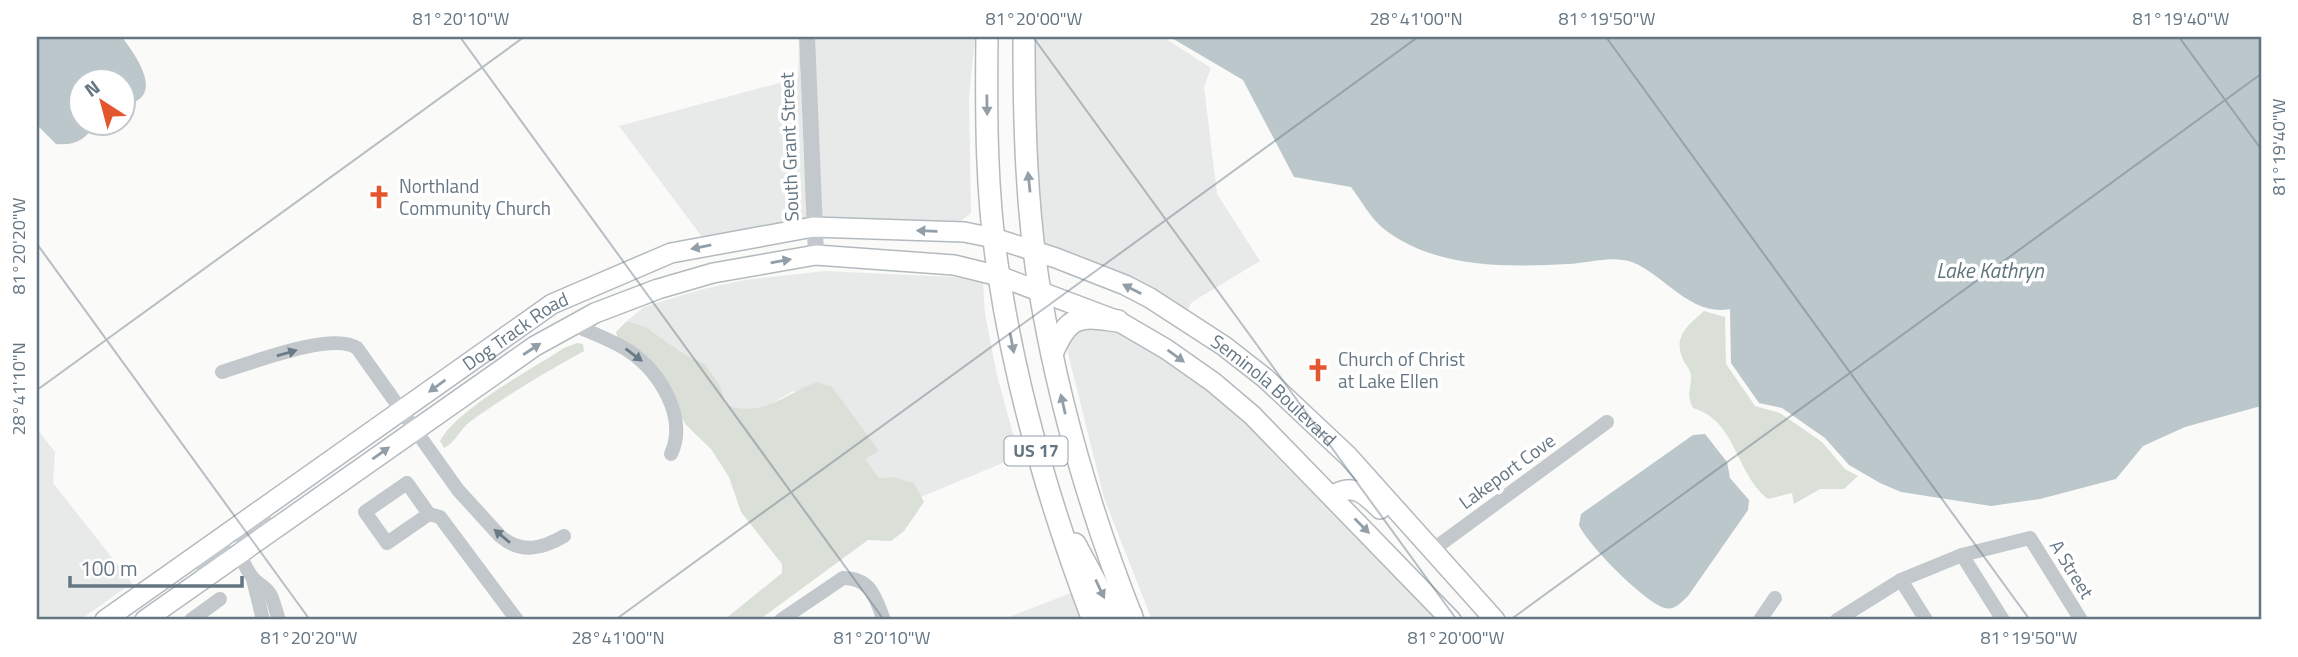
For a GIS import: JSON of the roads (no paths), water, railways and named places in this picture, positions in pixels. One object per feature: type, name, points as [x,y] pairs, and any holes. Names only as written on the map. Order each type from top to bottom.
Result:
[{"type":"main road","name":"US 17","points":[[987,37],[988,153],[999,276],[1020,382],[1053,509],[1093,620]]},
{"type":"main road","name":"US 17","points":[[1024,37],[1026,154],[1040,290],[1052,354],[1089,499],[1132,617]]},
{"type":"main road","name":"Dog Track Road","points":[[105,620],[552,304],[671,253],[813,227],[964,232],[994,238]]},
{"type":"main road","name":"Seminola Boulevard","points":[[994,238],[1035,250],[1125,285],[1224,346],[1265,378],[1348,456],[1495,620]]},
{"type":"main road","name":"Dog Track Road","points":[[145,620],[535,346],[595,313],[713,273],[816,255],[954,265],[999,276]]},
{"type":"main road","name":"Seminola Boulevard","points":[[999,276],[1118,321],[1166,349],[1213,382],[1252,415],[1451,620]]},
{"type":"main road","points":[[1052,354],[1060,334],[1071,322],[1084,316],[1118,321]]},
{"type":"main road","points":[[1332,496],[1344,489],[1362,492],[1411,543],[1420,549],[1431,551]]},
{"type":"main road","points":[[1053,509],[1089,567],[1107,606],[1119,615],[1132,617]]},
{"type":"street","name":"South Grant Street","points":[[807,37],[816,255]]},
{"type":"street","points":[[573,325],[616,343],[643,361],[664,391],[674,414],[678,432],[671,454]]},
{"type":"street","points":[[222,372],[327,342],[345,341],[357,348],[458,490],[508,543],[528,549],[551,543],[564,536]]},
{"type":"street","name":"Lakeport Cove","points":[[1431,551],[1607,422]]},
{"type":"street","points":[[272,619],[269,592],[253,579],[239,554],[239,545],[248,531],[344,462],[366,436]]},
{"type":"street","points":[[429,514],[387,543],[365,512],[407,483],[429,514],[440,517],[517,620]]},
{"type":"street","points":[[131,620],[209,565],[225,546],[226,535]]},
{"type":"street","name":"A Street","points":[[1962,555],[2030,538],[2081,620]]},
{"type":"street","points":[[1843,619],[1901,580],[1962,555],[2003,620]]},
{"type":"street","points":[[781,620],[842,578],[855,578],[867,584],[874,592],[884,620]]},
{"type":"street","points":[[1901,580],[1926,620]]},
{"type":"street","points":[[1760,620],[1775,598]]},
{"type":"street","points":[[191,620],[220,599]]},
{"type":"water","points":[[37,37],[122,37],[145,76],[144,95],[136,101],[136,66],[66,66],[66,136],[86,136],[68,144],[56,144],[37,125]]},
{"type":"water","name":"Lake Kathryn","points":[[1170,37],[2261,37],[2261,406],[2185,427],[2143,446],[2116,479],[2040,499],[1991,506],[1901,492],[1849,465],[1825,438],[1782,408],[1759,403],[1731,363],[1730,309],[1702,307],[1643,268],[1624,260],[1496,265],[1448,258],[1404,242],[1379,225],[1351,187],[1294,177],[1243,80]]},
{"type":"water","points":[[1705,434],[1727,462],[1730,478],[1749,500],[1748,510],[1688,596],[1669,609],[1644,596],[1604,558],[1579,525],[1581,514],[1693,435]]},
{"type":"place","name":"Northland Community Church","points":[[379,197]]},
{"type":"place","name":"Church of Christ at Lake Ellen","points":[[1318,370]]}]
